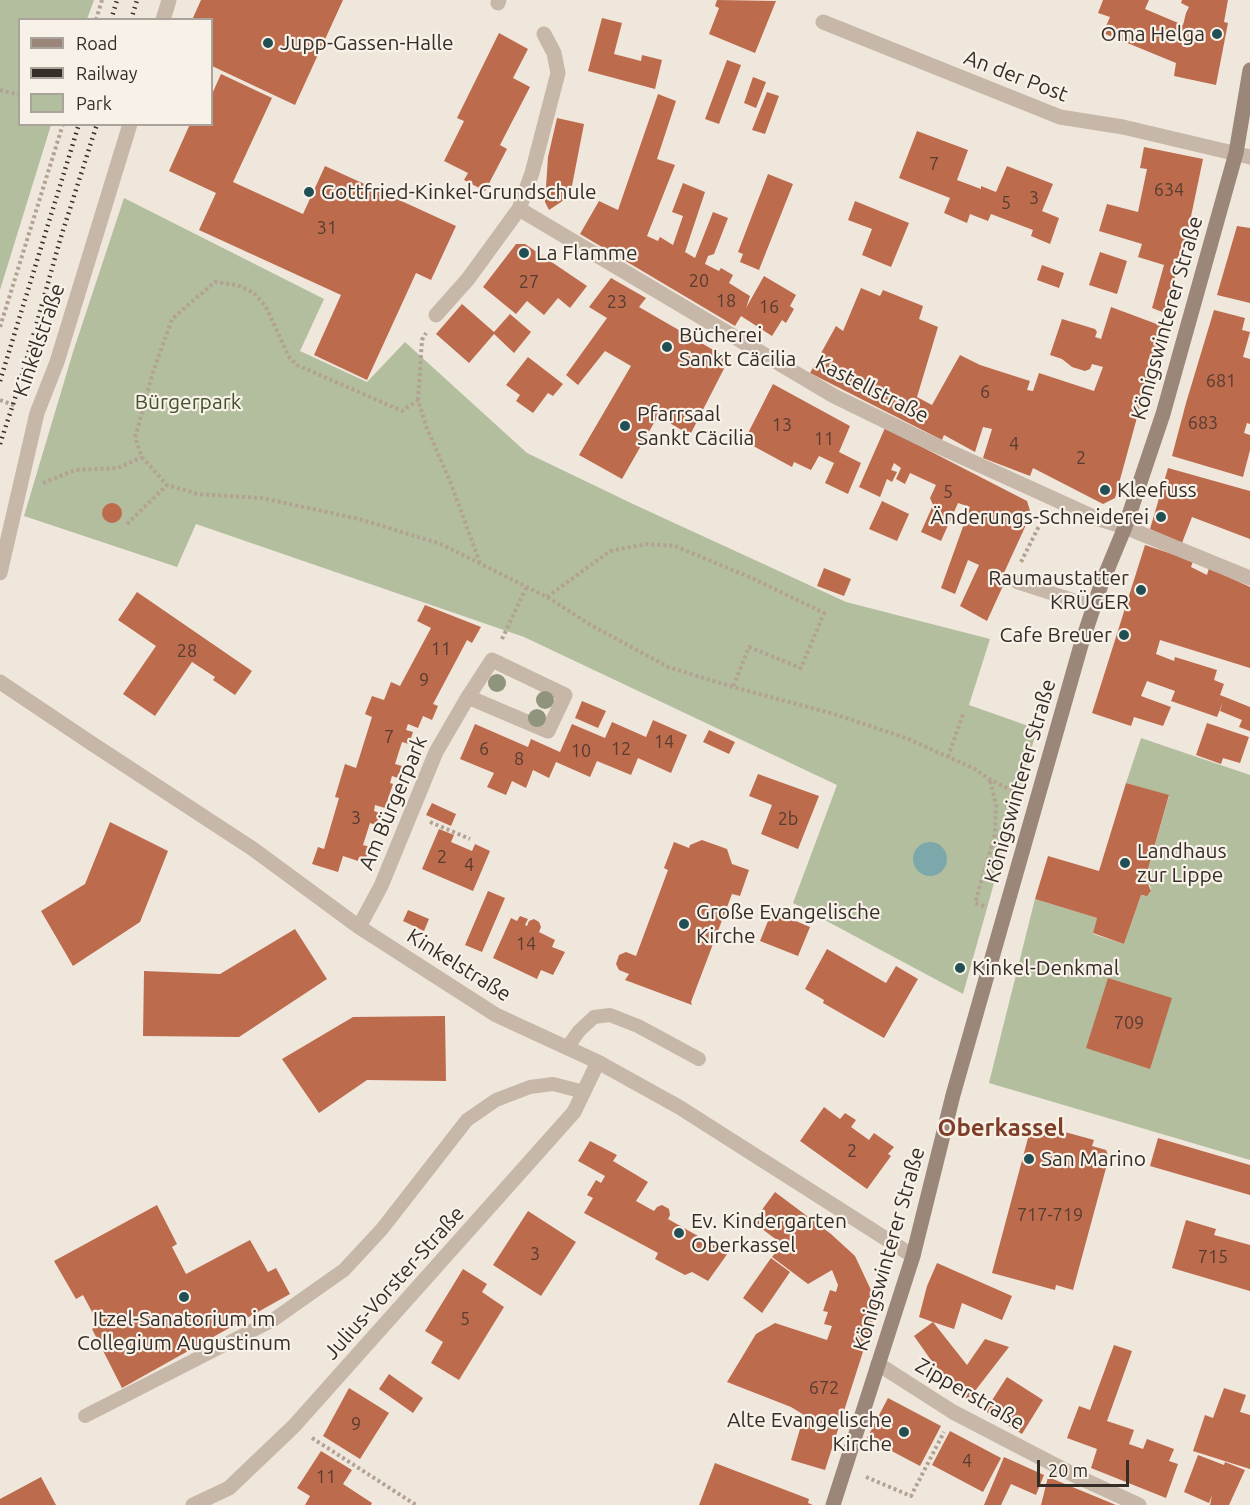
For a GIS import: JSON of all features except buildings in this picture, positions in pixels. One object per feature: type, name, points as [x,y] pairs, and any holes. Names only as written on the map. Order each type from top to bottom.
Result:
[{"type":"main road","name":"Königswinterer Straße","points":[[833,1505],[913,1256],[953,1095],[1094,607],[1125,527],[1163,414],[1243,155],[1250,70]]},
{"type":"street","points":[[164,18],[170,0]]},
{"type":"street","name":"An der Post","points":[[824,22],[1060,117],[1123,127],[1243,155]]},
{"type":"street","points":[[436,315],[468,279],[519,209],[532,173],[558,73],[554,53],[543,34]]},
{"type":"street","name":"Kinkelstraße","points":[[0,573],[37,413],[57,362],[129,126]]},
{"type":"street","name":"Kastellstraße","points":[[519,209],[834,396],[1096,518],[1125,527],[1250,579]]},
{"type":"street","points":[[468,697],[548,731],[565,694],[492,660]]},
{"type":"street","name":"Am Bürgerpark","points":[[359,927],[381,886],[436,752],[492,660]]},
{"type":"street","name":"Kinkelstraße","points":[[0,682],[253,849],[359,927],[496,1014],[598,1062],[679,1107],[913,1256]]},
{"type":"street","name":"Julius-Vorster-Straße","points":[[193,1505],[229,1488],[294,1426],[574,1112],[598,1062]]},
{"type":"street","name":"Zipperstraße","points":[[878,1364],[953,1412],[1076,1476],[1139,1505]]},
{"type":"lane","points":[[1017,582],[1094,607]]},
{"type":"lane","points":[[567,1048],[579,1031],[594,1017],[610,1015],[638,1026],[699,1059]]},
{"type":"lane","points":[[85,1416],[273,1320],[344,1270],[382,1229],[467,1120],[496,1100],[530,1087],[553,1084],[584,1092]]},
{"type":"path","points":[[97,18],[102,0]]},
{"type":"path","points":[[0,90],[18,94]]},
{"type":"path","points":[[0,327],[62,126]]},
{"type":"path","points":[[418,400],[402,411],[297,365],[289,357],[266,307],[254,293],[237,285],[215,282],[172,319],[152,375],[135,438],[142,457],[167,485],[198,494],[262,498],[359,519],[441,544],[547,597],[589,624],[668,667],[834,714],[906,738],[975,769],[989,779],[1036,802]]},
{"type":"path","points":[[436,315],[422,340],[418,400],[426,426],[450,481],[480,562]]},
{"type":"path","points":[[34,486],[75,470],[118,468],[142,457]]},
{"type":"path","points":[[127,524],[167,485]]},
{"type":"path","points":[[1017,582],[1012,580],[1052,498]]},
{"type":"path","points":[[547,597],[610,551],[646,544],[675,546],[754,579],[824,613],[801,668],[748,647],[733,687]]},
{"type":"path","points":[[492,660],[526,588]]},
{"type":"path","points":[[948,757],[963,714]]},
{"type":"path","points":[[979,905],[975,903],[995,834],[996,805],[989,779]]},
{"type":"path","points":[[410,814],[470,839]]},
{"type":"path","points":[[846,1468],[911,1496],[953,1412]]},
{"type":"path","points":[[294,1426],[416,1505]]},
{"type":"green space","points":[[0,0],[94,0],[87,18],[18,18],[18,126],[51,126],[0,290]]},
{"type":"green space","name":"Bürgerpark","points":[[124,198],[324,299],[300,351],[367,382],[405,342],[527,453],[846,602],[990,639],[969,705],[1037,729],[963,994],[793,903],[837,785],[524,637],[196,524],[177,567],[24,516],[73,352]]},
{"type":"green space","points":[[1141,738],[1250,775],[1250,1160],[989,1083],[1035,899],[1097,918],[1093,934],[1124,944],[1141,895],[1150,893],[1149,884],[1144,883],[1169,796],[1126,783]]},
{"type":"water","points":[[930,842],[942,847],[947,859],[942,871],[930,876],[918,871],[913,859],[918,847]]},
{"type":"railway","points":[[112,18],[117,0]]},
{"type":"railway","points":[[132,18],[137,0]]},
{"type":"railway","points":[[0,381],[78,126]]},
{"type":"railway","points":[[0,444],[96,126]]},
{"type":"place","name":"Oma Helga","points":[[1217,34]]},
{"type":"place","name":"Jupp-Gassen-Halle","points":[[268,43]]},
{"type":"place","name":"Gottfried-Kinkel-Grundschule","points":[[309,192]]},
{"type":"place","name":"La Flamme","points":[[524,253]]},
{"type":"place","name":"Bücherei Sankt Cäcilia","points":[[667,347]]},
{"type":"place","name":"Pfarrsaal Sankt Cäcilia","points":[[625,426]]},
{"type":"place","name":"Kleefuss","points":[[1105,490]]},
{"type":"place","name":"Änderungs-Schneiderei","points":[[1161,517]]},
{"type":"place","name":"Raumaustatter KRÜGER","points":[[1141,590]]},
{"type":"place","name":"Cafe Breuer","points":[[1124,635]]},
{"type":"place","name":"Landhaus zur Lippe","points":[[1125,863]]},
{"type":"place","name":"Große Evangelische Kirche","points":[[684,924]]},
{"type":"place","name":"Kinkel-Denkmal","points":[[960,968]]},
{"type":"place","name":"San Marino","points":[[1029,1159]]},
{"type":"place","name":"Ev. Kindergarten Oberkassel","points":[[679,1233]]},
{"type":"place","name":"Itzel-Sanatorium im Collegium Augustinum","points":[[184,1297]]},
{"type":"place","name":"Alte Evangelische Kirche","points":[[904,1432]]},
{"type":"district","name":"Oberkassel","points":[[1001,1128]]}]
